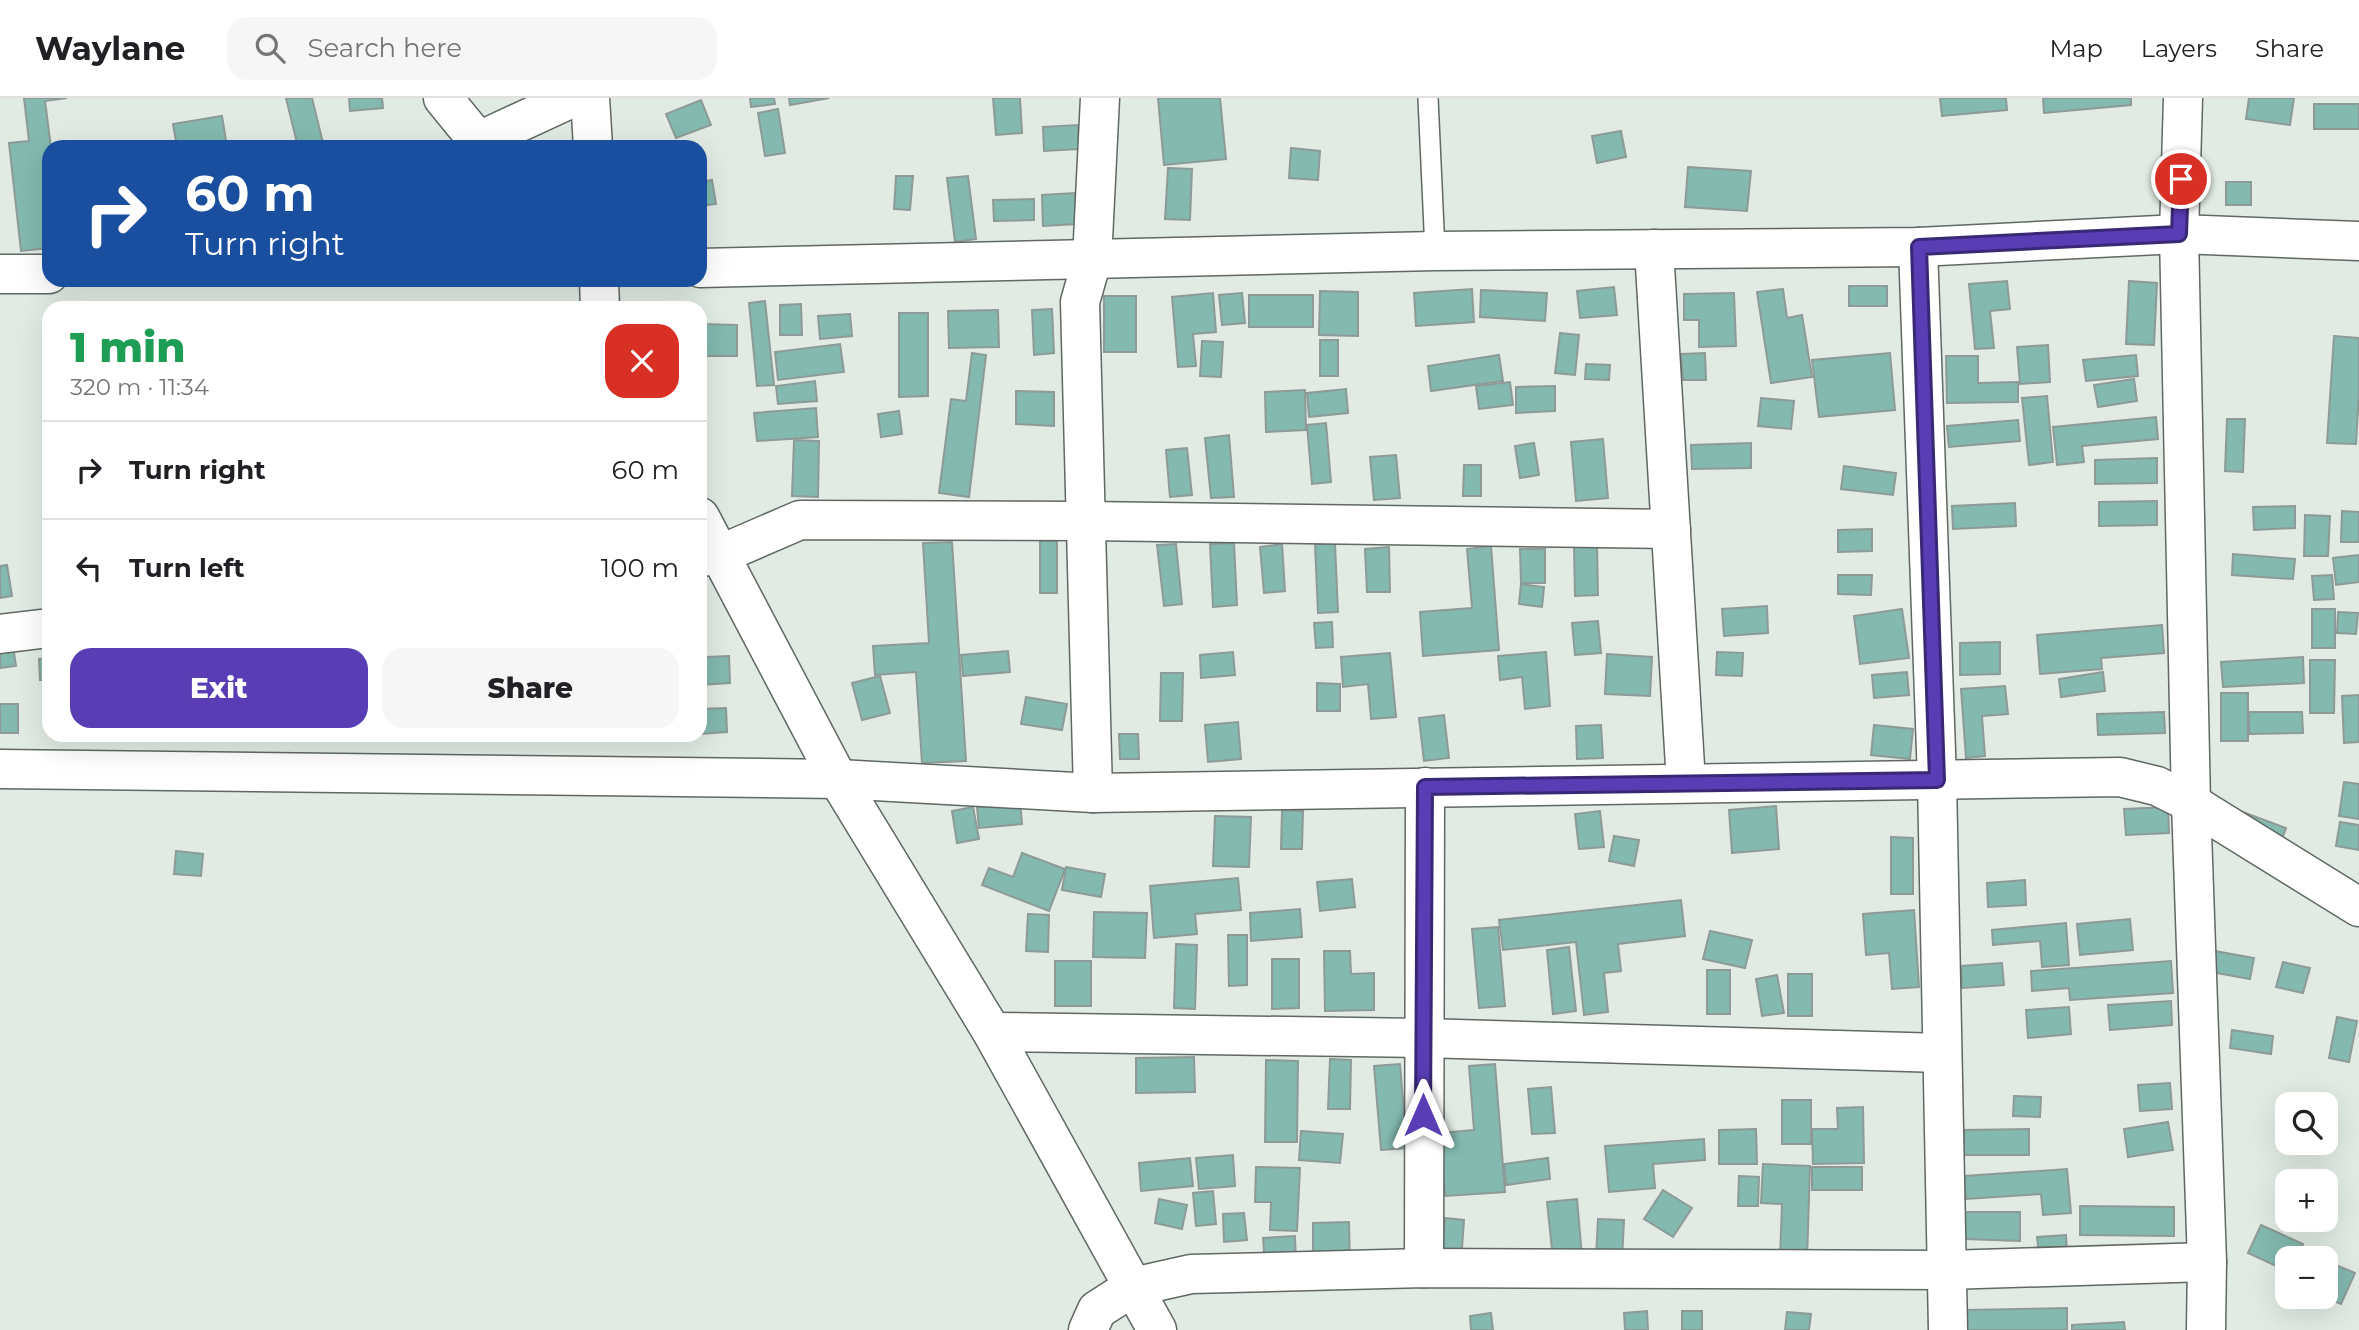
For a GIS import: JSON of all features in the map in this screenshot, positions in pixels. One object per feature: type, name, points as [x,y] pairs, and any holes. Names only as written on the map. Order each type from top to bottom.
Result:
[{"type":"street","points":[[443,98],[478,140]]},
{"type":"street","points":[[489,140],[572,98]]},
{"type":"street","points":[[590,98],[593,140]]},
{"type":"street","points":[[1093,793],[1080,302],[1092,260],[1100,98]]},
{"type":"street","points":[[2183,98],[2179,234],[2191,803],[2207,1262],[2206,1330]]},
{"type":"street","points":[[707,268],[1435,251],[1919,247],[2179,234],[2359,241]]},
{"type":"street","points":[[1919,247],[1937,780],[1948,1330]]},
{"type":"street","points":[[1654,249],[1686,783]]},
{"type":"street","points":[[0,274],[42,274]]},
{"type":"street","points":[[1157,1330],[992,1032],[838,779],[709,556],[800,520],[1086,520],[1671,529]]},
{"type":"street","points":[[0,634],[42,629]]},
{"type":"street","points":[[0,769],[838,779],[1093,793],[2120,777],[2157,786],[2191,803],[2359,907]]},
{"type":"street","points":[[1424,1268],[1425,787]]},
{"type":"street","points":[[992,1032],[1423,1038],[1942,1053]]},
{"type":"street","points":[[1088,1330],[1097,1310],[1133,1287],[1191,1274],[1424,1268],[1947,1270],[2207,1262]]},
{"type":"lane","points":[[1428,98],[1435,251]]},
{"type":"building","points":[[24,98],[67,98],[45,101],[50,140],[42,140],[42,249],[21,251],[9,143],[29,141]]},
{"type":"building","points":[[286,98],[312,98],[322,140],[296,140]]},
{"type":"building","points":[[349,98],[382,98],[383,108],[350,111]]},
{"type":"building","points":[[750,98],[774,98],[775,104],[751,107]]},
{"type":"building","points":[[789,98],[829,98],[790,105]]},
{"type":"building","points":[[993,98],[1020,98],[1022,133],[996,135]]},
{"type":"building","points":[[1158,98],[1220,98],[1226,159],[1164,165]]},
{"type":"building","points":[[1940,98],[2006,98],[2007,110],[1942,116]]},
{"type":"building","points":[[2043,98],[2131,98],[2131,105],[2044,113]]},
{"type":"building","points":[[2249,98],[2294,98],[2290,125],[2246,119]]},
{"type":"building","points":[[701,100],[711,125],[676,138],[666,114]]},
{"type":"building","points":[[2314,104],[2359,104],[2359,129],[2314,129]]},
{"type":"building","points":[[778,109],[785,153],[765,156],[758,113]]},
{"type":"building","points":[[222,116],[226,140],[176,140],[173,124]]},
{"type":"building","points":[[1078,125],[1079,149],[1044,151],[1043,127]]},
{"type":"building","points":[[1621,131],[1626,157],[1597,163],[1592,136]]},
{"type":"building","points":[[1291,148],[1320,151],[1318,180],[1289,178]]},
{"type":"building","points":[[1688,167],[1751,171],[1747,211],[1685,207]]},
{"type":"building","points":[[1168,168],[1192,169],[1190,220],[1165,219]]},
{"type":"building","points":[[896,176],[913,176],[910,210],[894,209]]},
{"type":"building","points":[[968,176],[976,239],[955,242],[947,178]]},
{"type":"building","points":[[712,180],[716,204],[707,205],[707,181]]},
{"type":"building","points":[[2226,182],[2251,182],[2251,205],[2226,205]]},
{"type":"building","points":[[1075,193],[1077,224],[1043,226],[1042,195]]},
{"type":"building","points":[[1034,199],[1034,220],[994,221],[993,200]]},
{"type":"building","points":[[2007,281],[2010,309],[1990,311],[1994,348],[1975,349],[1969,284]]},
{"type":"building","points":[[2129,281],[2157,283],[2154,345],[2126,344]]},
{"type":"building","points":[[1849,286],[1887,286],[1887,306],[1849,306]]},
{"type":"building","points":[[1614,287],[1617,315],[1580,318],[1577,291]]},
{"type":"building","points":[[1472,289],[1474,322],[1416,326],[1414,293]]},
{"type":"building","points":[[1783,289],[1787,318],[1802,315],[1812,377],[1771,383],[1757,292]]},
{"type":"building","points":[[1481,290],[1547,293],[1545,321],[1480,317]]},
{"type":"building","points":[[1320,291],[1358,292],[1358,336],[1319,335]]},
{"type":"building","points":[[1213,293],[1216,332],[1193,334],[1196,366],[1178,367],[1172,297]]},
{"type":"building","points":[[1242,293],[1245,323],[1222,325],[1219,295]]},
{"type":"building","points":[[1734,293],[1736,346],[1699,347],[1699,320],[1684,320],[1684,294]]},
{"type":"building","points":[[1249,295],[1313,295],[1313,327],[1249,327]]},
{"type":"building","points":[[1104,296],[1136,296],[1136,352],[1104,352]]},
{"type":"building","points":[[765,301],[774,385],[757,386],[749,303]]},
{"type":"building","points":[[801,304],[802,335],[780,335],[780,305]]},
{"type":"building","points":[[1052,309],[1054,353],[1034,355],[1032,310]]},
{"type":"building","points":[[998,310],[999,347],[949,348],[948,311]]},
{"type":"building","points":[[899,313],[928,313],[928,396],[899,397]]},
{"type":"building","points":[[850,314],[852,336],[820,339],[818,316]]},
{"type":"building","points":[[707,324],[737,325],[737,356],[707,356]]},
{"type":"building","points":[[1560,333],[1579,335],[1575,375],[1555,373]]},
{"type":"building","points":[[2334,336],[2359,338],[2356,444],[2327,443]]},
{"type":"building","points":[[1320,340],[1338,340],[1338,376],[1320,376]]},
{"type":"building","points":[[1202,341],[1223,342],[1221,377],[1200,376]]},
{"type":"building","points":[[840,344],[844,372],[778,380],[775,352]]},
{"type":"building","points":[[2048,345],[2050,382],[2020,384],[2017,347]]},
{"type":"building","points":[[972,353],[986,355],[969,497],[939,493],[951,399],[966,401]]},
{"type":"building","points":[[1705,353],[1706,380],[1683,380],[1681,354]]},
{"type":"building","points":[[1890,353],[1895,410],[1819,417],[1812,360]]},
{"type":"building","points":[[1499,355],[1503,381],[1431,391],[1428,366]]},
{"type":"building","points":[[2136,355],[2138,376],[2086,381],[2083,360]]},
{"type":"building","points":[[1946,356],[1978,356],[1978,383],[2018,382],[2018,402],[1947,403]]},
{"type":"building","points":[[1586,364],[1610,365],[1609,380],[1585,379]]},
{"type":"building","points":[[2134,379],[2137,401],[2098,407],[2094,385]]},
{"type":"building","points":[[815,381],[817,401],[778,404],[776,386]]},
{"type":"building","points":[[1510,382],[1513,405],[1479,409],[1476,386]]},
{"type":"building","points":[[1555,386],[1555,411],[1516,413],[1516,387]]},
{"type":"building","points":[[1346,389],[1348,413],[1309,417],[1307,393]]},
{"type":"building","points":[[1305,390],[1306,430],[1266,432],[1265,392]]},
{"type":"building","points":[[1016,391],[1054,392],[1054,426],[1016,424]]},
{"type":"building","points":[[2047,396],[2053,462],[2029,465],[2022,398]]},
{"type":"building","points":[[1761,398],[1794,401],[1791,429],[1758,426]]},
{"type":"building","points":[[816,408],[818,437],[757,441],[754,413]]},
{"type":"building","points":[[899,411],[902,434],[881,437],[878,414]]},
{"type":"building","points":[[2156,417],[2158,439],[2082,446],[2084,462],[2057,465],[2053,427]]},
{"type":"building","points":[[2227,419],[2245,419],[2243,472],[2225,471]]},
{"type":"building","points":[[2018,420],[2020,441],[1949,447],[1947,426]]},
{"type":"building","points":[[1326,423],[1331,482],[1312,484],[1307,425]]},
{"type":"building","points":[[1229,435],[1234,497],[1211,498],[1205,438]]},
{"type":"building","points":[[1603,439],[1608,498],[1576,501],[1571,442]]},
{"type":"building","points":[[794,440],[819,441],[818,497],[792,496]]},
{"type":"building","points":[[1534,443],[1539,475],[1520,478],[1515,446]]},
{"type":"building","points":[[1751,443],[1751,468],[1692,469],[1691,445]]},
{"type":"building","points":[[1187,448],[1192,495],[1170,497],[1166,450]]},
{"type":"building","points":[[1396,455],[1400,498],[1374,500],[1370,457]]},
{"type":"building","points":[[2157,458],[2157,483],[2095,484],[2095,460]]},
{"type":"building","points":[[1464,465],[1481,465],[1481,496],[1463,496]]},
{"type":"building","points":[[1844,466],[1896,473],[1893,495],[1841,489]]},
{"type":"building","points":[[2157,501],[2157,525],[2099,526],[2099,502]]},
{"type":"building","points":[[2015,503],[2016,526],[1953,529],[1952,506]]},
{"type":"building","points":[[2295,506],[2295,528],[2254,530],[2253,507]]},
{"type":"building","points":[[2342,511],[2359,512],[2359,542],[2341,542]]},
{"type":"building","points":[[2305,515],[2330,516],[2328,556],[2304,556]]},
{"type":"building","points":[[1872,529],[1872,551],[1838,552],[1838,530]]},
{"type":"building","points":[[1040,541],[1057,541],[1057,593],[1040,593]]},
{"type":"building","points":[[952,542],[966,761],[922,763],[916,672],[875,675],[873,646],[929,643],[923,543]]},
{"type":"building","points":[[1234,543],[1237,605],[1213,607],[1210,544]]},
{"type":"building","points":[[1176,544],[1182,604],[1164,606],[1157,545]]},
{"type":"building","points":[[1282,544],[1285,591],[1264,593],[1260,547]]},
{"type":"building","points":[[1315,544],[1335,544],[1338,612],[1318,613]]},
{"type":"building","points":[[1491,546],[1499,650],[1423,656],[1420,612],[1472,608],[1467,549]]},
{"type":"building","points":[[1597,546],[1598,595],[1575,596],[1574,547]]},
{"type":"building","points":[[1389,547],[1390,592],[1367,592],[1365,549]]},
{"type":"building","points":[[1520,549],[1545,549],[1545,583],[1521,583]]},
{"type":"building","points":[[2233,554],[2295,559],[2293,579],[2232,575]]},
{"type":"building","points":[[2359,555],[2359,582],[2336,585],[2333,558]]},
{"type":"building","points":[[7,565],[12,596],[0,598],[0,566]]},
{"type":"building","points":[[1838,575],[1872,575],[1871,595],[1838,594]]},
{"type":"building","points":[[2332,575],[2334,599],[2314,600],[2312,576]]},
{"type":"building","points":[[1521,584],[1544,587],[1542,607],[1519,604]]},
{"type":"building","points":[[1767,606],[1768,633],[1724,636],[1722,609]]},
{"type":"building","points":[[1902,609],[1909,658],[1860,664],[1854,616]]},
{"type":"building","points":[[2312,609],[2335,609],[2335,648],[2312,648]]},
{"type":"building","points":[[2338,612],[2358,613],[2356,634],[2337,633]]},
{"type":"building","points":[[1598,621],[1601,653],[1575,655],[1572,623]]},
{"type":"building","points":[[1332,622],[1333,647],[1316,648],[1314,623]]},
{"type":"building","points":[[2162,625],[2164,653],[2101,658],[2102,669],[2040,674],[2037,635]]},
{"type":"building","points":[[2000,642],[2000,674],[1960,675],[1960,643]]},
{"type":"building","points":[[13,646],[16,666],[0,668],[0,648]]},
{"type":"building","points":[[1008,651],[1010,672],[963,676],[961,655]]},
{"type":"building","points":[[1233,652],[1235,675],[1201,678],[1200,655]]},
{"type":"building","points":[[1546,652],[1550,706],[1525,709],[1522,677],[1500,680],[1498,656]]},
{"type":"building","points":[[1717,652],[1743,653],[1742,676],[1716,675]]},
{"type":"building","points":[[1390,653],[1396,717],[1371,719],[1368,684],[1343,687],[1341,657]]},
{"type":"building","points":[[1607,654],[1652,657],[1650,696],[1605,694]]},
{"type":"building","points":[[729,656],[730,683],[707,685],[707,657]]},
{"type":"building","points":[[2303,657],[2304,683],[2223,687],[2221,662]]},
{"type":"building","points":[[39,659],[42,659],[42,680],[40,680]]},
{"type":"building","points":[[2310,660],[2335,660],[2334,713],[2310,713]]},
{"type":"building","points":[[1907,672],[1909,695],[1874,698],[1872,675]]},
{"type":"building","points":[[2103,672],[2105,691],[2061,697],[2059,679]]},
{"type":"building","points":[[1161,673],[1183,673],[1182,721],[1160,721]]},
{"type":"building","points":[[880,676],[890,713],[862,720],[852,683]]},
{"type":"building","points":[[1317,683],[1340,684],[1340,711],[1317,711]]},
{"type":"building","points":[[2005,686],[2008,714],[1982,716],[1985,756],[1966,758],[1961,689]]},
{"type":"building","points":[[2221,693],[2248,693],[2248,741],[2221,741]]},
{"type":"building","points":[[2359,695],[2359,742],[2344,743],[2342,696]]},
{"type":"building","points":[[1026,697],[1067,704],[1062,730],[1021,724]]},
{"type":"building","points":[[0,704],[18,704],[18,733],[0,733]]},
{"type":"building","points":[[726,708],[727,732],[707,733],[707,709]]},
{"type":"building","points":[[2164,712],[2165,733],[2098,735],[2097,714]]},
{"type":"building","points":[[2249,712],[2302,712],[2303,733],[2249,734]]},
{"type":"building","points":[[1444,715],[1449,758],[1424,761],[1419,718]]},
{"type":"building","points":[[1238,722],[1241,759],[1208,762],[1205,725]]},
{"type":"building","points":[[1601,725],[1603,758],[1577,759],[1576,726]]},
{"type":"building","points":[[1874,725],[1913,729],[1910,759],[1871,755]]},
{"type":"building","points":[[1119,734],[1138,734],[1139,759],[1120,759]]},
{"type":"building","points":[[2344,782],[2359,784],[2359,819],[2339,816]]},
{"type":"building","points":[[1020,802],[1022,824],[979,828],[977,807]]},
{"type":"building","points":[[1776,806],[1779,849],[1732,853],[1729,810]]},
{"type":"building","points":[[973,807],[979,839],[957,843],[952,811]]},
{"type":"building","points":[[2168,807],[2169,833],[2126,835],[2124,809]]},
{"type":"building","points":[[1282,810],[1303,811],[1302,849],[1281,849]]},
{"type":"building","points":[[1600,811],[1604,847],[1579,849],[1575,814]]},
{"type":"building","points":[[2240,811],[2286,828],[2278,851]]},
{"type":"building","points":[[1215,816],[1251,817],[1249,867],[1213,866]]},
{"type":"building","points":[[2340,822],[2359,825],[2359,850],[2336,846]]},
{"type":"building","points":[[1614,836],[1639,840],[1634,866],[1609,861]]},
{"type":"building","points":[[1891,837],[1913,838],[1913,894],[1891,894]]},
{"type":"building","points":[[176,851],[203,854],[201,876],[174,874]]},
{"type":"building","points":[[1022,853],[1065,869],[1049,911],[982,885],[989,868],[1013,877]]},
{"type":"building","points":[[1066,867],[1105,874],[1101,897],[1062,890]]},
{"type":"building","points":[[1238,878],[1241,910],[1195,914],[1197,934],[1154,938],[1150,886]]},
{"type":"building","points":[[1352,879],[1355,907],[1320,911],[1317,882]]},
{"type":"building","points":[[2025,880],[2026,905],[1988,907],[1987,883]]},
{"type":"building","points":[[1681,900],[1685,936],[1618,944],[1621,971],[1604,973],[1608,1012],[1584,1015],[1576,942],[1503,950],[1499,920]]},
{"type":"building","points":[[1300,909],[1302,937],[1251,941],[1250,913]]},
{"type":"building","points":[[1914,910],[1919,987],[1892,989],[1889,953],[1866,955],[1863,914]]},
{"type":"building","points":[[1094,912],[1147,913],[1145,958],[1093,957]]},
{"type":"building","points":[[1028,914],[1049,915],[1048,952],[1026,951]]},
{"type":"building","points":[[2130,919],[2133,950],[2080,955],[2077,924]]},
{"type":"building","points":[[2066,923],[2069,965],[2042,967],[2040,941],[1993,945],[1992,930]]},
{"type":"building","points":[[1498,927],[1505,1006],[1479,1008],[1472,929]]},
{"type":"building","points":[[1710,931],[1752,940],[1745,968],[1703,959]]},
{"type":"building","points":[[1228,935],[1247,935],[1247,985],[1229,986]]},
{"type":"building","points":[[1176,944],[1197,945],[1195,1009],[1174,1008]]},
{"type":"building","points":[[1569,947],[1576,1011],[1553,1014],[1547,950]]},
{"type":"building","points":[[1324,951],[1350,951],[1351,974],[1374,973],[1374,1010],[1325,1011]]},
{"type":"building","points":[[2215,951],[2254,958],[2250,979],[2211,972]]},
{"type":"building","points":[[1272,959],[1299,959],[1299,1008],[1272,1009]]},
{"type":"building","points":[[1055,961],[1091,961],[1091,1006],[1055,1006]]},
{"type":"building","points":[[2171,961],[2173,993],[2070,1000],[2069,988],[2032,991],[2031,971]]},
{"type":"building","points":[[2283,962],[2310,968],[2303,993],[2276,987]]},
{"type":"building","points":[[2002,963],[2004,985],[1962,988],[1961,966]]},
{"type":"building","points":[[1707,970],[1730,970],[1730,1014],[1707,1014]]},
{"type":"building","points":[[1788,974],[1812,974],[1812,1016],[1788,1016]]},
{"type":"building","points":[[1777,975],[1784,1013],[1762,1016],[1756,979]]},
{"type":"building","points":[[2171,1001],[2172,1025],[2110,1030],[2108,1005]]},
{"type":"building","points":[[2069,1007],[2071,1034],[2028,1038],[2026,1010]]},
{"type":"building","points":[[2337,1017],[2357,1021],[2349,1062],[2329,1058]]},
{"type":"building","points":[[2232,1030],[2273,1036],[2271,1054],[2230,1048]]},
{"type":"building","points":[[1194,1057],[1195,1092],[1136,1093],[1136,1058]]},
{"type":"building","points":[[1330,1059],[1351,1060],[1350,1109],[1328,1109]]},
{"type":"building","points":[[1266,1060],[1298,1061],[1297,1142],[1265,1142]]},
{"type":"building","points":[[1400,1064],[1407,1148],[1381,1150],[1374,1066]]},
{"type":"building","points":[[1495,1064],[1505,1192],[1445,1196],[1440,1133],[1474,1130],[1469,1066]]},
{"type":"building","points":[[2170,1083],[2172,1109],[2140,1111],[2138,1085]]},
{"type":"building","points":[[1551,1087],[1555,1133],[1532,1134],[1528,1089]]},
{"type":"building","points":[[2014,1096],[2041,1097],[2040,1117],[2013,1116]]},
{"type":"building","points":[[1782,1100],[1811,1100],[1811,1144],[1782,1144]]},
{"type":"building","points":[[1863,1107],[1864,1163],[1813,1164],[1812,1129],[1838,1129],[1837,1108]]},
{"type":"building","points":[[2168,1122],[2173,1150],[2128,1157],[2124,1129]]},
{"type":"building","points":[[1756,1129],[1757,1164],[1719,1164],[1719,1130]]},
{"type":"building","points":[[2029,1129],[2029,1155],[1964,1155],[1964,1130]]},
{"type":"building","points":[[1301,1131],[1343,1134],[1340,1163],[1299,1160]]},
{"type":"building","points":[[1704,1139],[1705,1160],[1653,1164],[1655,1188],[1609,1192],[1605,1146]]},
{"type":"building","points":[[1233,1155],[1235,1186],[1199,1189],[1196,1158]]},
{"type":"building","points":[[1190,1158],[1193,1186],[1141,1191],[1139,1163]]},
{"type":"building","points":[[1548,1158],[1550,1179],[1506,1185],[1504,1164]]},
{"type":"building","points":[[1763,1164],[1810,1166],[1807,1260],[1780,1259],[1782,1204],[1761,1203]]},
{"type":"building","points":[[1256,1167],[1300,1168],[1297,1231],[1270,1230],[1271,1202],[1255,1202]]},
{"type":"building","points":[[1812,1167],[1862,1167],[1862,1190],[1812,1190]]},
{"type":"building","points":[[2067,1169],[2071,1213],[2043,1215],[2041,1194],[1966,1199],[1964,1176]]},
{"type":"building","points":[[1739,1176],[1759,1177],[1758,1206],[1738,1206]]},
{"type":"building","points":[[1663,1190],[1692,1208],[1673,1237],[1644,1219]]},
{"type":"building","points":[[1213,1191],[1216,1224],[1196,1226],[1193,1193]]},
{"type":"building","points":[[1159,1199],[1187,1205],[1182,1229],[1155,1223]]},
{"type":"building","points":[[1577,1199],[1582,1256],[1553,1259],[1547,1202]]},
{"type":"building","points":[[2080,1206],[2174,1207],[2174,1236],[2080,1235]]},
{"type":"building","points":[[1965,1212],[2020,1212],[2020,1241],[1965,1239]]},
{"type":"building","points":[[1244,1213],[1247,1240],[1224,1242],[1223,1214]]},
{"type":"building","points":[[1445,1218],[1464,1220],[1461,1263],[1441,1262]]},
{"type":"building","points":[[1598,1219],[1624,1220],[1622,1261],[1596,1259]]},
{"type":"building","points":[[1349,1222],[1350,1265],[1313,1265],[1313,1223]]},
{"type":"building","points":[[2261,1225],[2303,1244],[2275,1246],[2275,1265],[2248,1253]]},
{"type":"building","points":[[2066,1235],[2067,1253],[2039,1255],[2037,1237]]},
{"type":"building","points":[[1295,1236],[1296,1264],[1265,1265],[1263,1238]]},
{"type":"building","points":[[2338,1266],[2355,1273],[2341,1304],[2338,1303]]},
{"type":"building","points":[[2067,1308],[2067,1330],[1966,1330],[1966,1310]]},
{"type":"building","points":[[1647,1311],[1648,1330],[1625,1330],[1624,1313]]},
{"type":"building","points":[[1682,1311],[1702,1311],[1702,1330],[1682,1330]]},
{"type":"building","points":[[1787,1312],[1811,1314],[1809,1330],[1785,1330]]},
{"type":"building","points":[[1491,1313],[1493,1330],[1471,1330],[1470,1316]]},
{"type":"building","points":[[2124,1322],[2125,1330],[2072,1330],[2072,1325]]},
{"type":"route","points":[[1423,1115],[1425,787],[1937,780],[1919,247],[2179,234],[2181,179]]}]
